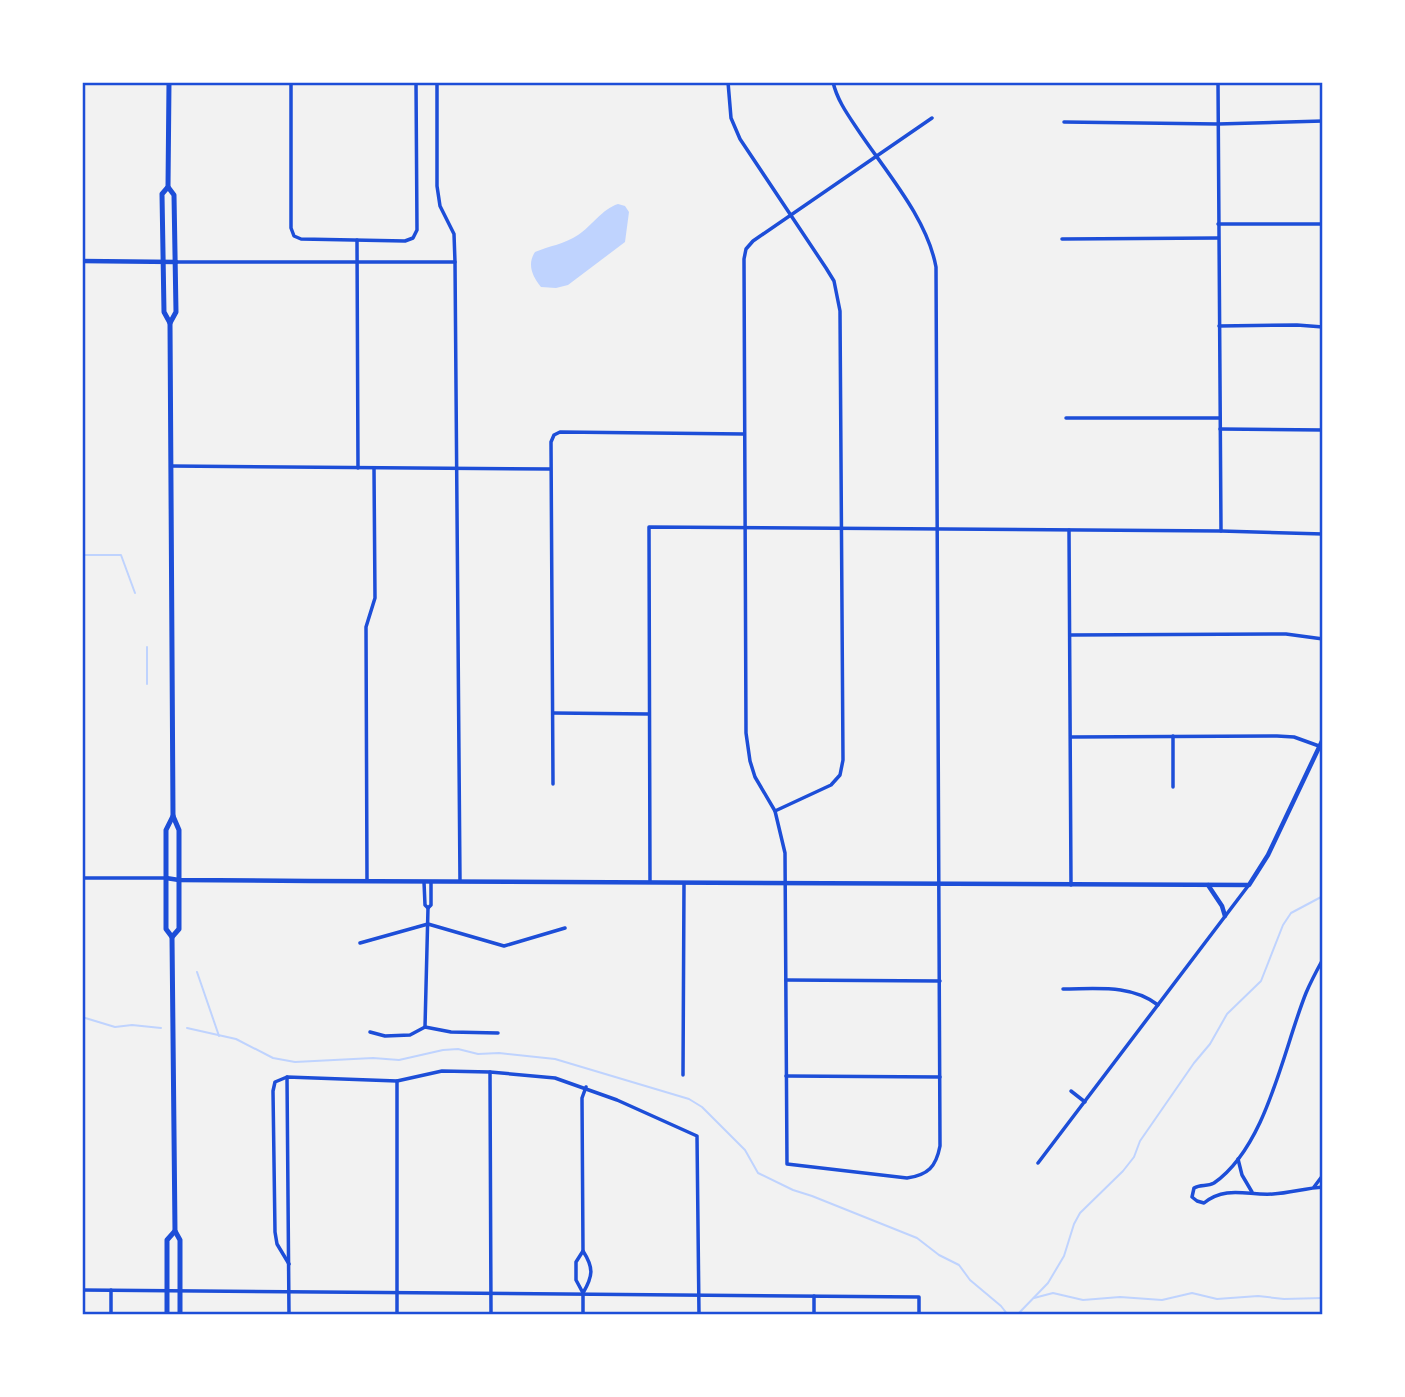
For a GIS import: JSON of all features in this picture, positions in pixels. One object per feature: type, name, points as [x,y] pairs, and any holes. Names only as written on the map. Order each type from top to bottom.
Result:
[{"type":"highway","points":[[169,82],[168,187],[174,195],[176,262],[176,312],[170,323]]},
{"type":"highway","points":[[168,187],[162,194],[163,261],[164,312],[170,323],[173,816],[179,831],[179,929],[172,937]]},
{"type":"highway","points":[[173,816],[166,830],[166,929],[172,937],[175,1231],[180,1240],[180,1315]]},
{"type":"highway","points":[[167,1315],[167,1240],[175,1231]]},
{"type":"street","points":[[291,82],[291,228],[294,236],[301,239],[405,241],[413,238],[416,230],[416,82]]},
{"type":"street","points":[[437,82],[437,186],[440,206],[454,234],[456,262],[460,881]]},
{"type":"street","points":[[728,82],[731,118],[740,139],[834,281],[840,311],[843,760],[840,775],[831,785],[775,811]]},
{"type":"street","points":[[833,82],[843,108],[875,156],[926,233],[936,267],[940,1146],[933,1168],[922,1175],[907,1178],[787,1164],[786,883],[783,843],[775,811],[755,777],[746,733],[744,259],[746,249],[752,241],[875,156],[932,118]]},
{"type":"street","points":[[1218,82],[1221,531]]},
{"type":"street","points":[[1063,122],[1218,124],[1323,121]]},
{"type":"street","points":[[1218,224],[1323,223]]},
{"type":"street","points":[[1062,239],[1218,238]]},
{"type":"street","points":[[357,240],[358,468]]},
{"type":"street","points":[[82,261],[456,262]]},
{"type":"street","points":[[1219,326],[1323,327]]},
{"type":"street","points":[[1066,418],[1219,418]]},
{"type":"street","points":[[1219,429],[1323,430]]},
{"type":"street","points":[[553,784],[551,442],[554,435],[560,432],[744,434]]},
{"type":"street","points":[[171,466],[551,470]]},
{"type":"street","points":[[367,882],[366,627],[375,598],[374,468]]},
{"type":"street","points":[[650,882],[649,527],[1323,534]]},
{"type":"street","points":[[1069,530],[1071,885]]},
{"type":"street","points":[[1071,635],[1286,634],[1323,639]]},
{"type":"street","points":[[553,713],[649,714]]},
{"type":"street","points":[[1173,736],[1173,787]]},
{"type":"street","points":[[1071,737],[1277,736],[1294,737],[1320,746]]},
{"type":"street","points":[[1038,1163],[1249,885],[1268,855],[1323,739]]},
{"type":"street","points":[[82,878],[367,882],[1249,885]]},
{"type":"street","points":[[424,882],[425,905],[428,908]]},
{"type":"street","points":[[425,1027],[431,882]]},
{"type":"street","points":[[683,1075],[684,883]]},
{"type":"street","points":[[1207,885],[1222,906],[1225,916]]},
{"type":"street","points":[[360,943],[428,924],[504,946],[565,928]]},
{"type":"street","points":[[1323,960],[1307,991],[1267,1107],[1238,1159],[1217,1181],[1209,1186],[1200,1185],[1194,1188],[1192,1197],[1204,1203],[1211,1197],[1226,1192],[1268,1195],[1323,1187]]},
{"type":"street","points":[[786,980],[940,981]]},
{"type":"street","points":[[1063,989],[1131,991],[1146,996],[1158,1005]]},
{"type":"street","points":[[370,1032],[385,1036],[403,1036],[415,1034],[425,1027],[451,1032],[498,1033]]},
{"type":"street","points":[[289,1264],[277,1244],[275,1232],[275,1082],[287,1077],[397,1081],[442,1072],[490,1072],[555,1078],[586,1087],[697,1136],[699,1315]]},
{"type":"street","points":[[490,1072],[491,1315]]},
{"type":"street","points":[[786,1076],[940,1077]]},
{"type":"street","points":[[287,1077],[289,1315]]},
{"type":"street","points":[[397,1081],[397,1315]]},
{"type":"street","points":[[583,1315],[583,1293],[576,1280],[576,1262],[583,1251],[582,1098],[586,1087]]},
{"type":"street","points":[[1071,1091],[1085,1102]]},
{"type":"street","points":[[1238,1159],[1242,1175],[1252,1192]]},
{"type":"street","points":[[1313,1188],[1323,1175]]},
{"type":"street","points":[[583,1251],[591,1262],[591,1280],[583,1293]]},
{"type":"street","points":[[82,1290],[919,1297],[919,1315]]},
{"type":"street","points":[[111,1290],[111,1315]]},
{"type":"street","points":[[814,1296],[814,1315]]},
{"type":"water","points":[[618,204],[625,206],[629,212],[625,242],[568,285],[556,288],[541,287],[532,270],[531,261],[535,252],[573,238]]},
{"type":"waterway","points":[[82,555],[121,555],[135,593]]},
{"type":"waterway","points":[[147,647],[147,684]]},
{"type":"waterway","points":[[1017,1315],[1048,1283],[1064,1256],[1080,1213],[1134,1157],[1140,1141],[1210,1044],[1227,1014],[1261,981],[1283,925],[1291,913],[1323,896]]},
{"type":"waterway","points":[[197,972],[219,1036]]},
{"type":"waterway","points":[[82,1017],[115,1027],[132,1025],[161,1028]]},
{"type":"waterway","points":[[187,1028],[236,1039],[273,1058],[295,1062],[373,1058],[399,1060],[458,1049],[478,1054],[499,1053],[555,1059],[689,1099],[702,1107],[745,1150],[758,1173],[793,1190],[917,1238],[939,1255],[959,1265],[970,1280],[1008,1315]]},
{"type":"waterway","points":[[1034,1298],[1053,1293],[1083,1300],[1120,1297],[1162,1300],[1192,1293],[1217,1299],[1258,1296],[1284,1299],[1323,1298]]}]
